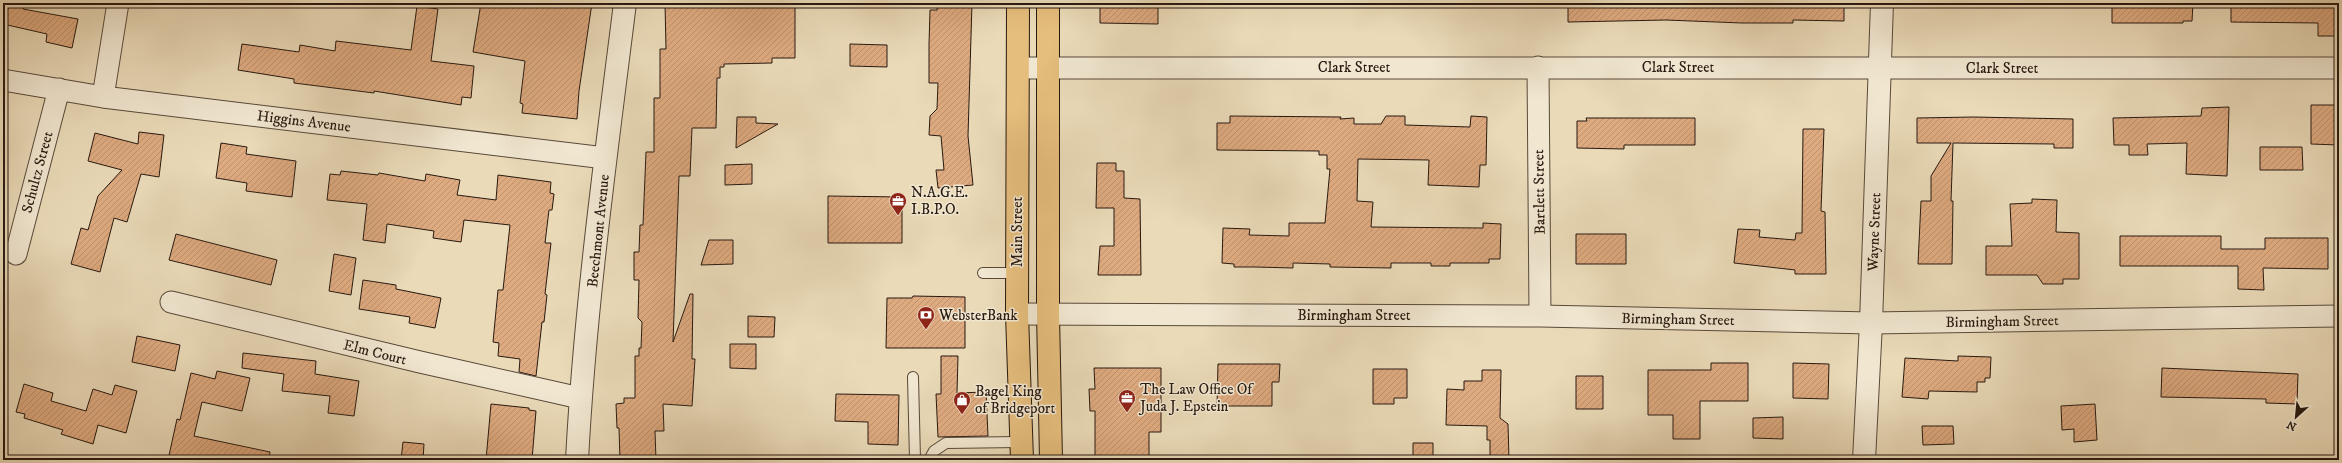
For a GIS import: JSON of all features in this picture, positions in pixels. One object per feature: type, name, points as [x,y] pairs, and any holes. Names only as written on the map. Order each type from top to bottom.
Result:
[{"type":"main road","name":"Main Street","points":[[1018,3],[1017,314],[1022,451]]},
{"type":"main road","name":"Main Street","points":[[1048,3],[1048,314],[1052,460]]},
{"type":"street","points":[[103,97],[118,3]]},
{"type":"street","name":"Beechmont Avenue","points":[[577,460],[580,398],[605,158],[625,3]]},
{"type":"street","name":"Wayne Street","points":[[1864,460],[1871,323],[1882,3]]},
{"type":"street","name":"Bartlett Street","points":[[1538,67],[1540,316]]},
{"type":"street","name":"Clark Street","points":[[1018,68],[2339,68]]},
{"type":"street","name":"Higgins Avenue","points":[[3,80],[103,97],[605,158]]},
{"type":"street","name":"Schultz Street","points":[[16,254],[59,89]]},
{"type":"street","name":"Elm Court","points":[[171,302],[420,362],[580,398]]},
{"type":"street","name":"Birmingham Street","points":[[1017,314],[1540,316],[1871,323],[2339,316]]},
{"type":"lane","points":[[982,273],[1017,273]]},
{"type":"lane","points":[[914,377],[914,460]]},
{"type":"lane","points":[[929,460],[934,451],[946,443],[1022,451]]},
{"type":"building","points":[[3,3],[25,3],[23,9],[78,19],[72,48],[46,42],[47,34],[3,24]]},
{"type":"building","points":[[481,3],[518,3],[536,6],[536,3],[592,3],[579,91],[577,119],[522,113],[523,104],[520,103],[525,61],[473,52]]},
{"type":"building","points":[[665,3],[795,3],[795,58],[772,58],[772,63],[724,64],[724,67],[720,67],[720,78],[717,78],[716,128],[692,128],[690,176],[679,176],[673,342],[690,294],[693,294],[692,359],[695,359],[692,406],[663,404],[664,431],[655,431],[656,460],[620,460],[619,428],[617,428],[616,404],[624,403],[624,398],[635,398],[635,356],[639,356],[639,348],[641,348],[642,322],[638,318],[639,280],[634,280],[634,252],[639,252],[640,225],[643,225],[646,152],[654,152],[654,98],[660,98],[660,49],[666,49]]},
{"type":"building","points":[[938,3],[972,3],[968,136],[973,185],[938,188],[936,170],[944,170],[941,136],[929,135],[930,116],[937,109],[938,83],[929,83],[929,44],[930,10],[937,10]]},
{"type":"building","points":[[1100,3],[1158,3],[1158,24],[1100,23]]},
{"type":"building","points":[[1568,3],[1844,3],[1844,21],[1793,20],[1793,23],[1742,23],[1666,20],[1568,22]]},
{"type":"building","points":[[2112,3],[2193,3],[2192,21],[2183,21],[2183,23],[2112,23]]},
{"type":"building","points":[[2231,3],[2339,3],[2339,36],[2318,36],[2318,23],[2231,22]]},
{"type":"building","points":[[417,6],[438,9],[431,61],[474,66],[471,98],[462,97],[461,105],[374,91],[374,93],[294,83],[294,79],[238,70],[242,44],[299,52],[300,45],[335,51],[336,41],[411,50]]},
{"type":"building","points":[[850,44],[887,45],[887,67],[850,66]]},
{"type":"building","points":[[2311,105],[2338,105],[2338,145],[2311,144]]},
{"type":"building","points":[[2229,107],[2227,176],[2186,174],[2187,143],[2147,144],[2148,155],[2129,155],[2129,145],[2114,145],[2113,118],[2201,116],[2202,108]]},
{"type":"building","points":[[1230,116],[1341,117],[1340,119],[1354,118],[1354,124],[1381,124],[1386,116],[1405,116],[1405,125],[1470,127],[1471,116],[1487,117],[1486,165],[1480,165],[1479,187],[1428,185],[1429,160],[1358,159],[1357,201],[1373,202],[1371,227],[1483,228],[1483,223],[1501,224],[1500,259],[1489,259],[1489,263],[1450,263],[1450,266],[1431,266],[1431,263],[1391,263],[1391,268],[1330,267],[1330,264],[1293,263],[1293,268],[1234,267],[1234,264],[1222,263],[1223,228],[1250,229],[1249,235],[1289,236],[1289,223],[1325,223],[1330,169],[1327,169],[1327,155],[1319,155],[1319,151],[1217,150],[1217,123],[1230,123]]},
{"type":"building","points":[[737,117],[756,117],[756,123],[778,124],[736,148]]},
{"type":"building","points":[[1973,117],[2073,119],[2073,148],[2054,148],[2054,144],[1953,143],[1951,201],[1953,201],[1952,264],[1918,264],[1921,201],[1931,201],[1931,176],[1951,143],[1917,143],[1917,118]]},
{"type":"building","points":[[1586,118],[1695,118],[1695,145],[1624,145],[1624,149],[1577,148],[1577,121],[1587,121]]},
{"type":"building","points":[[1803,129],[1824,129],[1821,211],[1825,212],[1826,274],[1795,274],[1795,270],[1734,263],[1738,229],[1760,230],[1759,237],[1795,240],[1796,233],[1802,233]]},
{"type":"building","points":[[139,132],[164,135],[159,177],[141,174],[127,222],[114,218],[100,272],[71,264],[81,228],[88,230],[98,196],[122,170],[88,161],[95,133],[138,144]]},
{"type":"building","points":[[221,143],[247,147],[246,154],[296,161],[292,197],[246,191],[247,183],[216,178]]},
{"type":"building","points":[[2260,147],[2302,147],[2303,170],[2260,170]]},
{"type":"building","points":[[1097,163],[1116,163],[1116,171],[1124,171],[1124,198],[1140,199],[1141,275],[1098,275],[1100,246],[1114,246],[1114,208],[1096,208]]},
{"type":"building","points":[[752,164],[752,184],[725,185],[725,165]]},
{"type":"building","points":[[341,171],[378,175],[379,173],[425,181],[426,174],[460,180],[457,195],[496,200],[498,175],[551,182],[550,193],[554,194],[552,210],[549,210],[545,243],[551,243],[545,294],[547,295],[544,322],[542,322],[536,376],[519,372],[520,359],[498,356],[499,343],[493,342],[498,290],[503,290],[510,225],[464,220],[461,242],[433,238],[434,231],[387,224],[385,243],[363,240],[367,204],[327,200],[330,174],[340,175]]},
{"type":"building","points":[[828,196],[902,197],[902,243],[828,243]]},
{"type":"building","points":[[2032,199],[2057,200],[2056,232],[2079,233],[2079,279],[2063,279],[2063,284],[2043,284],[2037,275],[1986,275],[1986,246],[2012,246],[2010,204],[2032,203]]},
{"type":"building","points":[[176,234],[277,260],[271,285],[169,260]]},
{"type":"building","points":[[1576,234],[1626,234],[1626,264],[1576,264]]},
{"type":"building","points":[[2120,236],[2221,236],[2221,249],[2265,249],[2265,238],[2328,238],[2328,269],[2263,268],[2264,290],[2238,289],[2238,266],[2120,266]]},
{"type":"building","points":[[709,240],[733,240],[733,264],[701,265]]},
{"type":"building","points":[[334,254],[356,258],[351,295],[329,291]]},
{"type":"building","points":[[363,280],[396,285],[396,289],[441,298],[435,328],[409,323],[410,317],[359,309]]},
{"type":"building","name":"WebsterBank","points":[[913,296],[965,297],[965,348],[886,348],[887,298],[912,298]]},
{"type":"building","points":[[748,316],[775,317],[774,337],[748,337]]},
{"type":"building","points":[[137,336],[180,345],[175,371],[132,362]]},
{"type":"building","points":[[730,344],[756,344],[756,369],[730,368]]},
{"type":"building","points":[[243,353],[316,361],[315,374],[359,381],[354,416],[328,413],[330,396],[282,391],[284,374],[242,368]]},
{"type":"building","name":"Bagel King of Bridgeport","points":[[941,356],[958,356],[957,393],[986,392],[988,436],[938,437],[936,394],[941,394]]},
{"type":"building","points":[[1958,356],[1991,357],[1990,378],[1985,378],[1985,382],[1977,382],[1977,392],[1929,391],[1928,399],[1902,397],[1905,358],[1958,361]]},
{"type":"building","points":[[1711,363],[1748,363],[1748,401],[1700,401],[1700,439],[1673,439],[1673,415],[1648,415],[1648,370],[1711,370]]},
{"type":"building","points":[[1793,363],[1829,364],[1828,399],[1793,398]]},
{"type":"building","points":[[1218,364],[1280,364],[1279,382],[1272,382],[1272,406],[1217,406]]},
{"type":"building","points":[[1094,368],[1161,368],[1161,432],[1149,432],[1149,460],[1095,460],[1095,411],[1090,411],[1089,389],[1095,389]]},
{"type":"building","points":[[2162,368],[2298,374],[2297,404],[2266,403],[2266,399],[2161,397]]},
{"type":"building","points":[[1373,369],[1407,369],[1407,398],[1394,398],[1394,404],[1373,404]]},
{"type":"building","points":[[1482,370],[1501,370],[1500,418],[1508,424],[1509,460],[1490,460],[1490,440],[1487,440],[1487,426],[1446,425],[1447,389],[1464,390],[1464,381],[1482,381]]},
{"type":"building","points":[[217,371],[250,378],[242,411],[202,402],[194,436],[270,452],[269,460],[168,460],[177,419],[180,420],[191,373],[215,379]]},
{"type":"building","points":[[1576,376],[1603,376],[1603,409],[1576,409]]},
{"type":"building","points":[[24,384],[53,393],[51,401],[86,411],[93,389],[112,395],[115,385],[137,391],[126,433],[98,425],[93,444],[61,434],[63,430],[24,418],[25,414],[16,412]]},
{"type":"building","points":[[836,394],[899,395],[898,445],[868,444],[868,422],[835,421]]},
{"type":"building","points":[[491,404],[529,408],[529,410],[536,411],[532,460],[486,460]]},
{"type":"building","points":[[2095,404],[2097,440],[2074,442],[2074,429],[2062,430],[2061,406]]},
{"type":"building","points":[[1783,417],[1783,439],[1753,438],[1753,418]]},
{"type":"building","points":[[1922,426],[1953,426],[1954,444],[1923,445]]},
{"type":"building","points":[[403,442],[424,444],[423,460],[401,460]]},
{"type":"building","points":[[1413,443],[1433,443],[1433,460],[1413,460]]},
{"type":"place","name":"N.A.G.E. I.B.P.O.","points":[[898,216]]},
{"type":"place","name":"WebsterBank","points":[[926,330]]},
{"type":"place","name":"The Law Office Of Juda J. Epstein","points":[[1127,413]]},
{"type":"place","name":"Bagel King of Bridgeport","points":[[962,415]]}]
